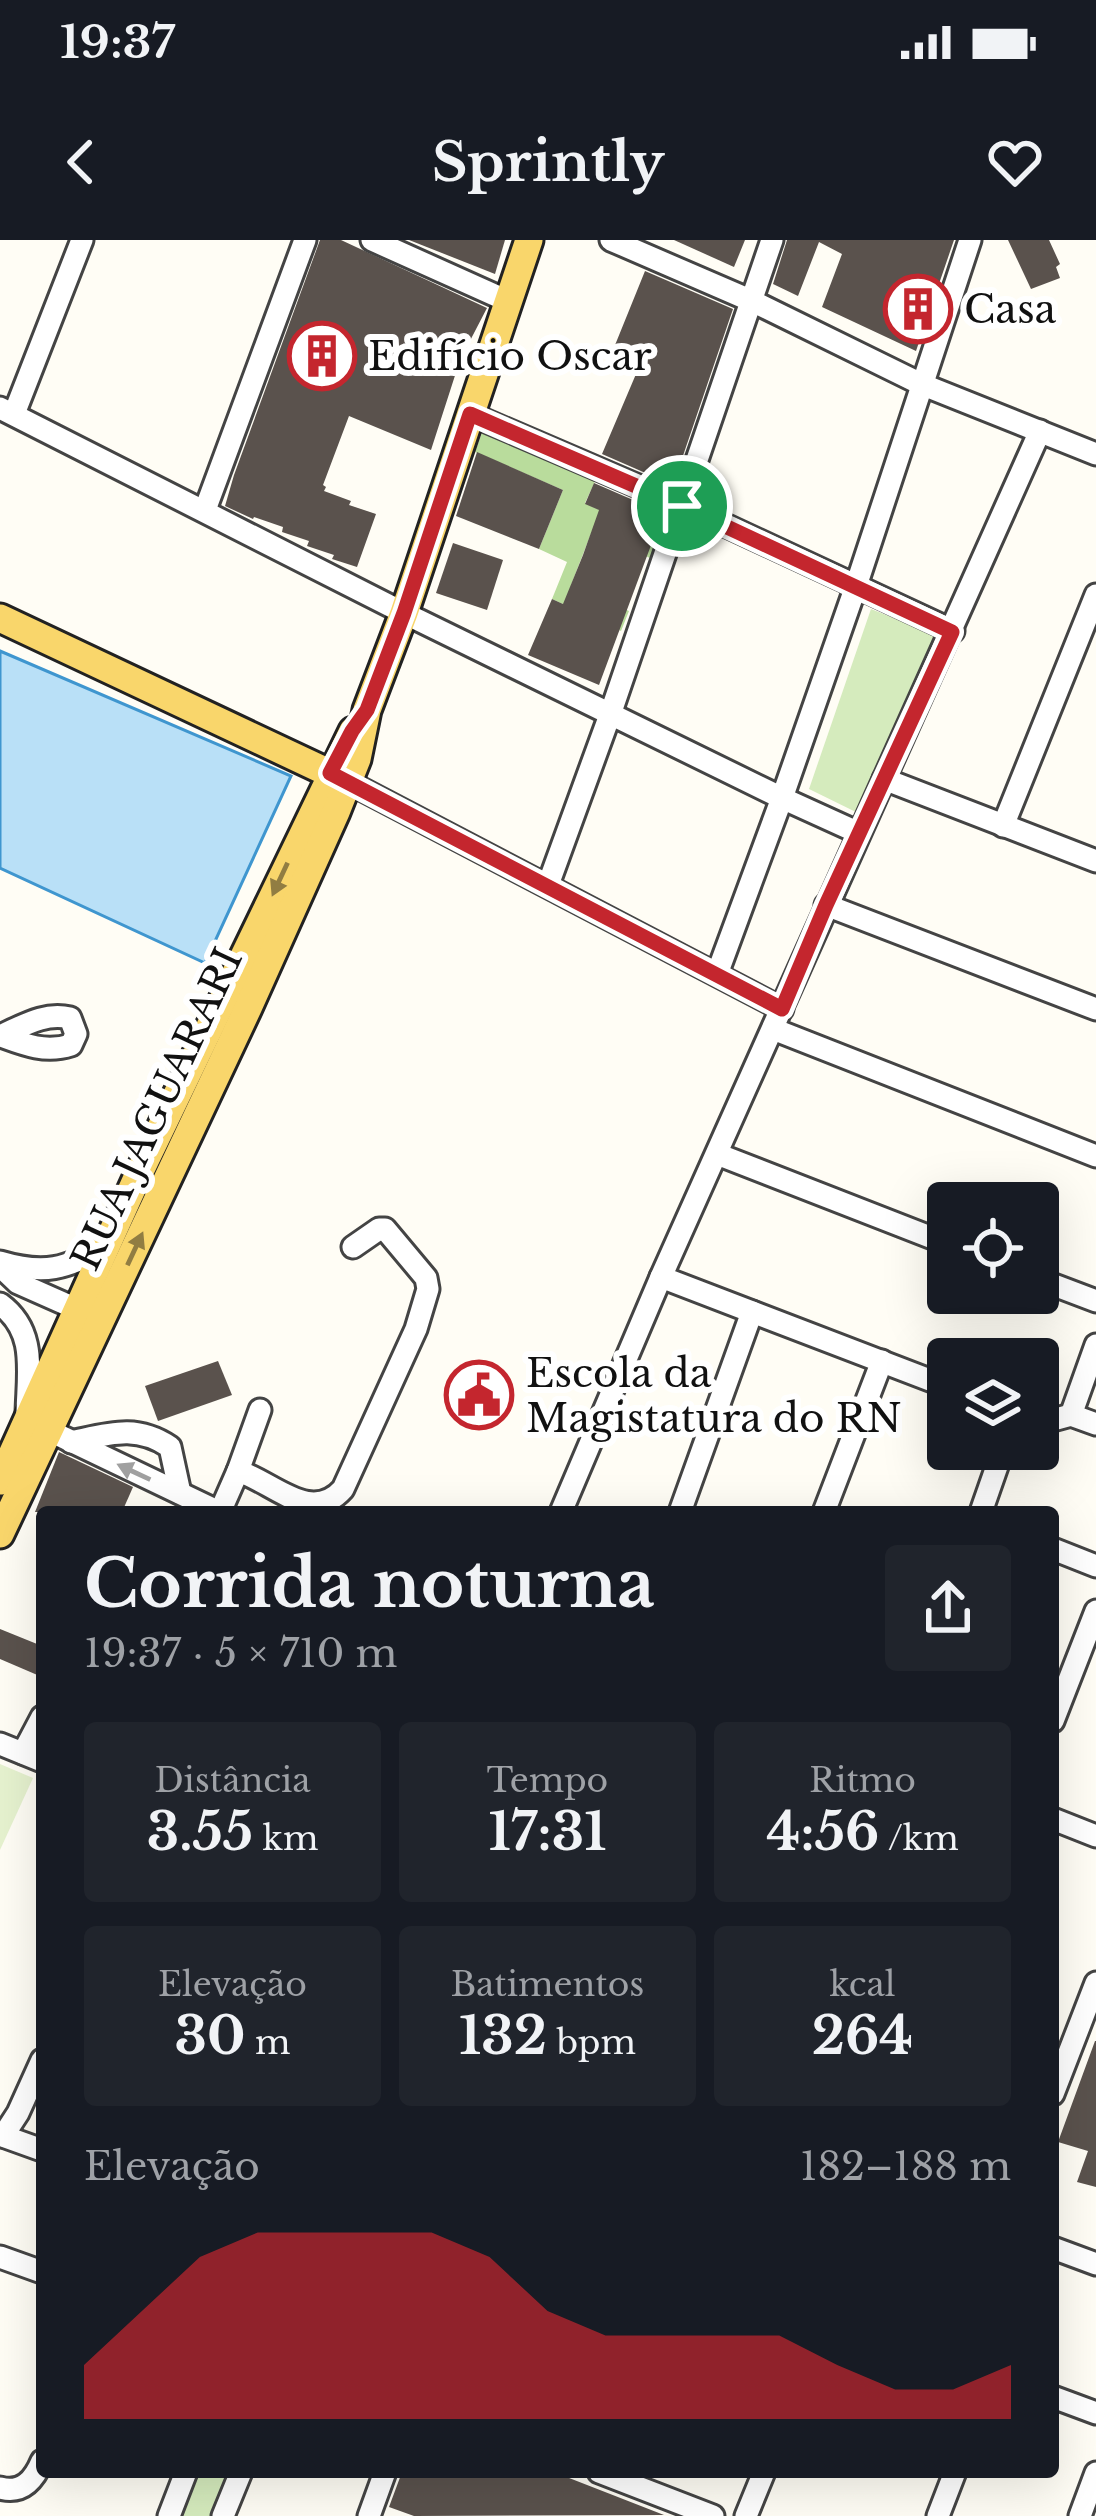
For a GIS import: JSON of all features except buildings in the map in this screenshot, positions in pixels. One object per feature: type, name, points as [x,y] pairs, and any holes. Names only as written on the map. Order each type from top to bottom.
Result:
[{"type":"main road","name":"RUA JAGUARARI","points":[[91,1315],[105,1247],[339,777],[362,740],[367,710],[529,240]]},
{"type":"main road","points":[[0,618],[339,777]]},
{"type":"main road","name":"RUA JAGUARARI","points":[[0,1534],[49,1433],[91,1315],[248,1008],[339,777]]},
{"type":"main road","name":"RUA JAGUARARI","points":[[0,1481],[49,1433]]},
{"type":"street","points":[[82,240],[7,411],[404,613],[859,833]]},
{"type":"street","points":[[205,509],[305,240]]},
{"type":"street","points":[[372,240],[511,302]]},
{"type":"street","points":[[611,240],[752,301],[921,384],[1096,454]]},
{"type":"street","points":[[548,885],[772,240]]},
{"type":"street","points":[[717,974],[856,586],[970,240]]},
{"type":"street","points":[[470,414],[952,632]]},
{"type":"street","points":[[564,1506],[661,1277],[1040,431]]},
{"type":"street","points":[[1003,826],[1096,595]]},
{"type":"street","points":[[339,777],[717,974],[778,1019],[1096,1156]]},
{"type":"street","points":[[884,779],[1096,861]]},
{"type":"street","points":[[826,905],[1096,1009]]},
{"type":"street","points":[[718,1154],[927,1236]]},
{"type":"street","points":[[238,1471],[313,1504],[324,1504],[343,1489],[416,1329],[428,1289],[426,1278],[385,1229],[353,1247]]},
{"type":"street","points":[[0,1264],[59,1269],[105,1247]]},
{"type":"street","points":[[0,1264],[18,1283],[91,1315]]},
{"type":"street","points":[[661,1277],[927,1378]]},
{"type":"street","points":[[1059,1287],[1096,1301]]},
{"type":"street","points":[[0,1304],[15,1315],[22,1328],[49,1433]]},
{"type":"street","points":[[682,1506],[752,1312]]},
{"type":"street","points":[[1071,1415],[1096,1345]]},
{"type":"street","points":[[826,1506],[882,1360]]},
{"type":"street","points":[[222,1506],[260,1410]]},
{"type":"street","points":[[1059,1418],[1071,1415],[1096,1424]]},
{"type":"street","points":[[49,1433],[129,1432],[157,1438],[170,1447],[180,1493]]},
{"type":"street","points":[[49,1433],[207,1506]]},
{"type":"street","points":[[983,1506],[996,1470]]},
{"type":"street","points":[[1059,1551],[1096,1566]]},
{"type":"street","points":[[1059,1708],[1090,1640],[1096,1611]]},
{"type":"street","points":[[0,1742],[33,1757]]},
{"type":"street","points":[[1059,1822],[1096,1836]]},
{"type":"street","points":[[1059,2078],[1096,1982]]},
{"type":"street","points":[[36,2073],[18,2113],[1,2135],[36,2148]]},
{"type":"street","points":[[1059,2250],[1096,2264]]},
{"type":"street","points":[[0,2257],[36,2270]]},
{"type":"street","points":[[1059,2398],[1096,2413]]},
{"type":"street","points":[[0,2488],[23,2487],[36,2472]]},
{"type":"street","points":[[169,2516],[184,2478]]},
{"type":"street","points":[[224,2516],[239,2478]]},
{"type":"street","points":[[368,2516],[383,2478]]},
{"type":"street","points":[[621,2478],[713,2516]]},
{"type":"street","points":[[746,2516],[762,2478]]},
{"type":"street","points":[[938,2516],[953,2478]]},
{"type":"street","points":[[1080,2516],[1095,2480]]},
{"type":"green space","points":[[484,427],[669,501],[666,510],[597,477],[585,503],[658,537],[650,558],[592,531],[571,585],[629,611],[621,631],[552,599],[567,562],[539,549],[563,490],[475,452]]},
{"type":"green space","points":[[871,609],[944,638],[864,816],[809,789]]},
{"type":"green space","points":[[0,1764],[33,1778],[0,1850]]},
{"type":"green space","points":[[194,2478],[225,2478],[211,2516],[178,2516]]},
{"type":"water","points":[[0,651],[291,776],[205,963],[0,868]]},
{"type":"place","name":"Casa","points":[[918,309]]},
{"type":"place","name":"Edifício Oscar","points":[[322,356]]},
{"type":"place","name":"Escola da Magistatura do RN","points":[[479,1395]]},
{"type":"route","points":[[470,414],[682,506],[952,632],[782,1009],[330,773],[367,710],[470,414]]}]
